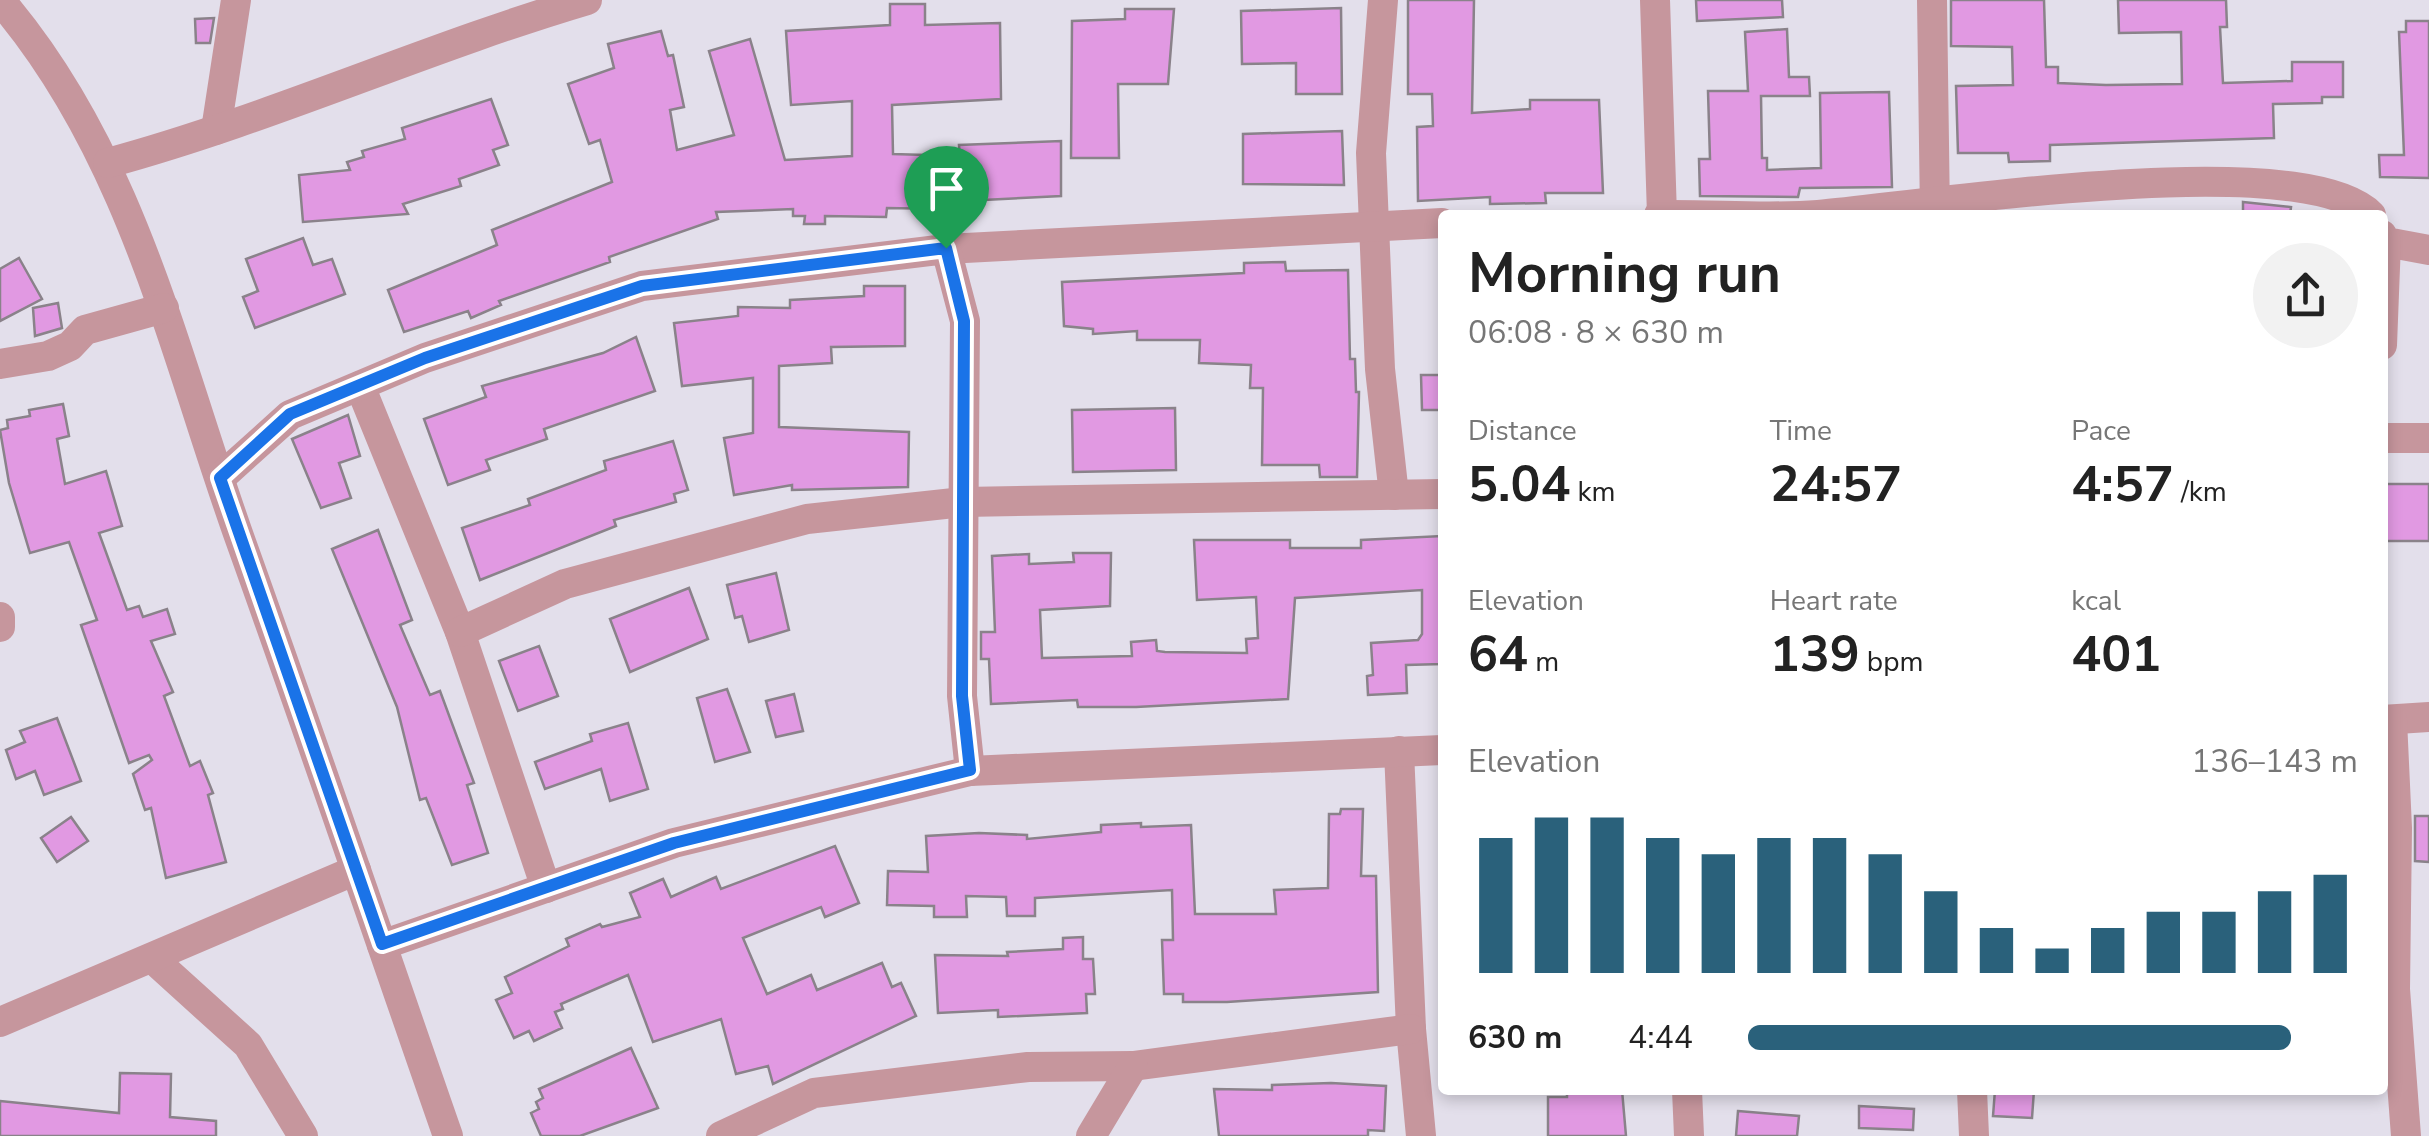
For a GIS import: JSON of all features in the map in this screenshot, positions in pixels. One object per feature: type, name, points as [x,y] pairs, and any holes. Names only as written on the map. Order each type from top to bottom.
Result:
[{"type":"street","points":[[0,0],[37,44],[108,164],[164,308],[448,1136]]},
{"type":"street","points":[[216,130],[236,0]]},
{"type":"street","points":[[108,164],[216,130],[446,44],[587,0]]},
{"type":"street","points":[[1384,0],[1371,152],[1380,370],[1394,495]]},
{"type":"street","points":[[1655,0],[1661,210]]},
{"type":"street","points":[[1932,0],[1934,207]]},
{"type":"street","points":[[1890,210],[2116,184],[2292,185],[2334,193],[2362,210]]},
{"type":"street","points":[[220,478],[290,414],[425,358],[642,286],[946,248],[1438,223]]},
{"type":"street","points":[[2388,240],[2429,250]]},
{"type":"street","points":[[946,248],[964,321],[962,696],[970,770]]},
{"type":"street","points":[[0,364],[48,356],[70,346],[85,330],[164,308]]},
{"type":"street","points":[[360,386],[460,632],[546,888]]},
{"type":"street","points":[[2388,438],[2429,438]]},
{"type":"street","points":[[460,632],[565,584],[788,524],[963,502],[1438,494]]},
{"type":"street","points":[[0,616],[0,628]]},
{"type":"street","points":[[2388,720],[2429,717]]},
{"type":"street","points":[[382,944],[674,843],[970,770],[1438,750]]},
{"type":"street","points":[[1399,751],[1411,1029],[1421,1136]]},
{"type":"street","points":[[2388,854],[2389,989],[2413,1116]]},
{"type":"street","points":[[0,1022],[356,870]]},
{"type":"street","points":[[153,958],[240,1036],[303,1136]]},
{"type":"street","points":[[722,1136],[814,1093],[1028,1067],[1133,1066],[1411,1029]]},
{"type":"street","points":[[1091,1136],[1133,1066]]},
{"type":"street","points":[[1688,1095],[1688,1136]]},
{"type":"street","points":[[1972,1095],[1974,1136]]},
{"type":"building","points":[[1408,0],[1474,0],[1472,113],[1530,109],[1530,100],[1599,100],[1603,193],[1545,193],[1546,203],[1490,204],[1490,197],[1418,201],[1417,127],[1433,126],[1432,94],[1408,94]]},
{"type":"building","points":[[1696,0],[1782,0],[1783,17],[1697,21]]},
{"type":"building","points":[[1951,0],[2044,0],[2046,67],[2058,67],[2058,83],[2106,85],[2182,84],[2181,32],[2119,33],[2118,0],[2226,0],[2227,27],[2220,27],[2223,83],[2292,81],[2292,62],[2343,62],[2343,97],[2322,97],[2322,103],[2273,104],[2274,138],[2050,145],[2050,161],[2009,162],[2008,153],[1958,153],[1956,86],[2013,85],[2012,47],[1951,46]]},
{"type":"building","points":[[890,4],[925,4],[925,25],[1000,23],[1001,99],[892,105],[893,154],[960,156],[959,145],[1061,141],[1061,196],[944,202],[944,209],[887,208],[886,217],[825,216],[825,224],[804,224],[805,216],[793,216],[793,209],[716,212],[718,219],[499,301],[501,305],[471,318],[468,311],[404,332],[388,290],[497,245],[492,230],[612,182],[600,140],[589,144],[568,84],[614,68],[608,44],[661,31],[668,56],[673,55],[684,107],[670,110],[677,150],[734,135],[709,51],[750,39],[785,160],[852,156],[852,101],[791,105],[786,31],[890,25]]},
{"type":"building","points":[[1341,8],[1342,94],[1296,94],[1296,63],[1242,64],[1241,11]]},
{"type":"building","points":[[1125,9],[1174,9],[1168,84],[1118,84],[1119,158],[1071,158],[1072,21],[1125,19]]},
{"type":"building","points":[[214,18],[210,43],[196,43],[195,19]]},
{"type":"building","points":[[2406,21],[2429,21],[2429,178],[2380,177],[2379,155],[2404,155],[2399,32],[2406,32]]},
{"type":"building","points":[[1787,29],[1789,77],[1809,77],[1810,96],[1761,96],[1762,158],[1767,158],[1767,170],[1821,168],[1820,93],[1889,92],[1892,187],[1800,188],[1798,197],[1700,196],[1699,159],[1710,159],[1708,91],[1748,91],[1745,32]]},
{"type":"building","points":[[491,99],[508,145],[493,150],[499,165],[459,179],[461,186],[403,204],[408,214],[303,222],[299,175],[350,170],[347,162],[364,157],[362,151],[405,139],[402,128]]},
{"type":"building","points":[[1342,131],[1344,185],[1243,184],[1243,134]]},
{"type":"building","points":[[2243,202],[2291,207],[2291,210],[2243,210]]},
{"type":"building","points":[[303,238],[313,265],[332,259],[345,294],[255,328],[243,297],[258,291],[246,259]]},
{"type":"building","points":[[19,258],[42,299],[0,321],[0,269]]},
{"type":"building","points":[[1285,262],[1286,271],[1348,270],[1350,359],[1355,359],[1359,392],[1357,477],[1320,477],[1319,465],[1262,465],[1263,388],[1250,388],[1251,365],[1199,363],[1200,340],[1137,340],[1137,331],[1093,334],[1093,329],[1064,326],[1062,282],[1244,273],[1244,263]]},
{"type":"building","points":[[864,286],[905,286],[905,346],[831,347],[832,363],[779,366],[779,427],[909,432],[908,487],[792,490],[792,485],[734,495],[724,438],[753,433],[753,378],[682,386],[674,323],[738,316],[738,307],[790,308],[790,300],[864,296]]},
{"type":"building","points":[[58,303],[62,328],[35,336],[33,308]]},
{"type":"building","points":[[636,337],[655,391],[544,429],[547,439],[486,460],[490,470],[448,485],[424,419],[486,397],[482,386],[603,353]]},
{"type":"building","points":[[1421,375],[1438,375],[1438,410],[1422,410]]},
{"type":"building","points":[[63,404],[69,436],[57,439],[65,484],[106,471],[122,526],[99,533],[127,610],[139,606],[143,617],[167,609],[175,634],[151,641],[173,692],[164,696],[190,766],[200,761],[213,793],[208,795],[226,862],[166,878],[151,808],[145,810],[133,774],[152,760],[149,755],[129,763],[81,625],[97,620],[69,542],[30,553],[9,483],[0,430],[8,428],[7,420],[30,416],[29,410]]},
{"type":"building","points":[[1175,408],[1176,470],[1073,472],[1072,410]]},
{"type":"building","points":[[348,415],[360,456],[339,463],[351,498],[321,508],[292,439]]},
{"type":"building","points":[[673,441],[688,490],[674,494],[676,502],[614,520],[616,526],[480,580],[462,528],[530,505],[528,499],[606,470],[604,461]]},
{"type":"building","points":[[2388,484],[2429,484],[2429,541],[2388,541]]},
{"type":"building","points":[[378,530],[412,620],[400,625],[430,695],[440,691],[474,783],[467,785],[488,853],[452,865],[426,798],[420,800],[397,707],[332,549]]},
{"type":"building","points":[[1438,536],[1438,664],[1406,665],[1407,693],[1368,695],[1367,676],[1373,675],[1371,643],[1418,640],[1422,634],[1422,590],[1295,598],[1288,699],[1136,707],[1078,707],[1077,700],[991,704],[989,659],[981,659],[981,632],[995,632],[992,556],[1029,554],[1029,564],[1074,562],[1073,553],[1111,553],[1110,606],[1040,610],[1042,658],[1132,656],[1131,642],[1156,640],[1157,651],[1247,653],[1246,639],[1258,638],[1256,597],[1197,600],[1194,540],[1290,540],[1290,548],[1361,548],[1361,540]]},
{"type":"building","points":[[776,573],[789,630],[749,642],[742,616],[735,618],[727,585]]},
{"type":"building","points":[[689,588],[708,639],[630,672],[610,619]]},
{"type":"building","points":[[539,646],[558,696],[518,711],[499,661]]},
{"type":"building","points":[[727,689],[750,752],[715,762],[697,698]]},
{"type":"building","points":[[794,694],[803,731],[776,737],[766,701]]},
{"type":"building","points":[[57,718],[81,781],[44,795],[35,771],[16,779],[6,750],[25,742],[20,731]]},
{"type":"building","points":[[628,723],[648,789],[610,801],[601,769],[545,789],[535,762],[592,741],[590,734]]},
{"type":"building","points":[[1341,809],[1363,809],[1361,876],[1376,876],[1378,992],[1227,1002],[1183,1002],[1183,994],[1164,994],[1162,940],[1173,940],[1172,890],[1035,898],[1035,916],[1007,916],[1006,897],[966,896],[967,917],[934,917],[934,906],[887,905],[888,871],[928,872],[926,836],[979,833],[1027,835],[1027,839],[1101,832],[1101,825],[1141,823],[1141,827],[1191,825],[1195,914],[1276,914],[1274,890],[1328,888],[1329,814],[1340,814]]},
{"type":"building","points":[[2415,816],[2429,816],[2429,862],[2415,861]]},
{"type":"building","points":[[71,817],[88,841],[57,862],[41,838]]},
{"type":"building","points":[[835,846],[859,903],[825,917],[821,907],[743,938],[767,994],[811,975],[817,990],[882,963],[892,987],[901,983],[916,1016],[773,1084],[768,1066],[736,1074],[721,1019],[653,1042],[628,975],[561,1004],[563,1009],[555,1012],[562,1028],[534,1041],[529,1031],[514,1038],[496,1000],[512,993],[505,977],[569,946],[566,939],[600,924],[602,927],[640,917],[630,893],[663,879],[671,897],[716,877],[721,889]]},
{"type":"building","points":[[1083,937],[1083,959],[1093,959],[1095,994],[1086,994],[1087,1013],[998,1017],[998,1010],[938,1013],[935,955],[1008,956],[1007,952],[1063,949],[1063,938]]},
{"type":"building","points":[[631,1048],[658,1108],[580,1136],[541,1136],[531,1113],[539,1109],[536,1102],[543,1098],[539,1089]]},
{"type":"building","points":[[120,1073],[171,1074],[170,1117],[216,1121],[216,1136],[0,1136],[0,1101],[119,1113]]},
{"type":"building","points":[[1272,1085],[1386,1086],[1384,1131],[1368,1130],[1368,1136],[1219,1136],[1214,1089],[1272,1090]]},
{"type":"building","points":[[1622,1095],[1626,1136],[1548,1136],[1548,1097]]},
{"type":"building","points":[[1995,1095],[2034,1095],[2032,1118],[1993,1116]]},
{"type":"building","points":[[1859,1106],[1914,1109],[1913,1130],[1859,1128]]},
{"type":"building","points":[[1738,1111],[1799,1116],[1797,1136],[1736,1136]]},
{"type":"route","points":[[946,248],[964,321],[962,696],[970,770],[674,843],[382,944],[293,678],[220,478],[290,414],[425,358],[642,286],[768,267],[946,248]]}]
